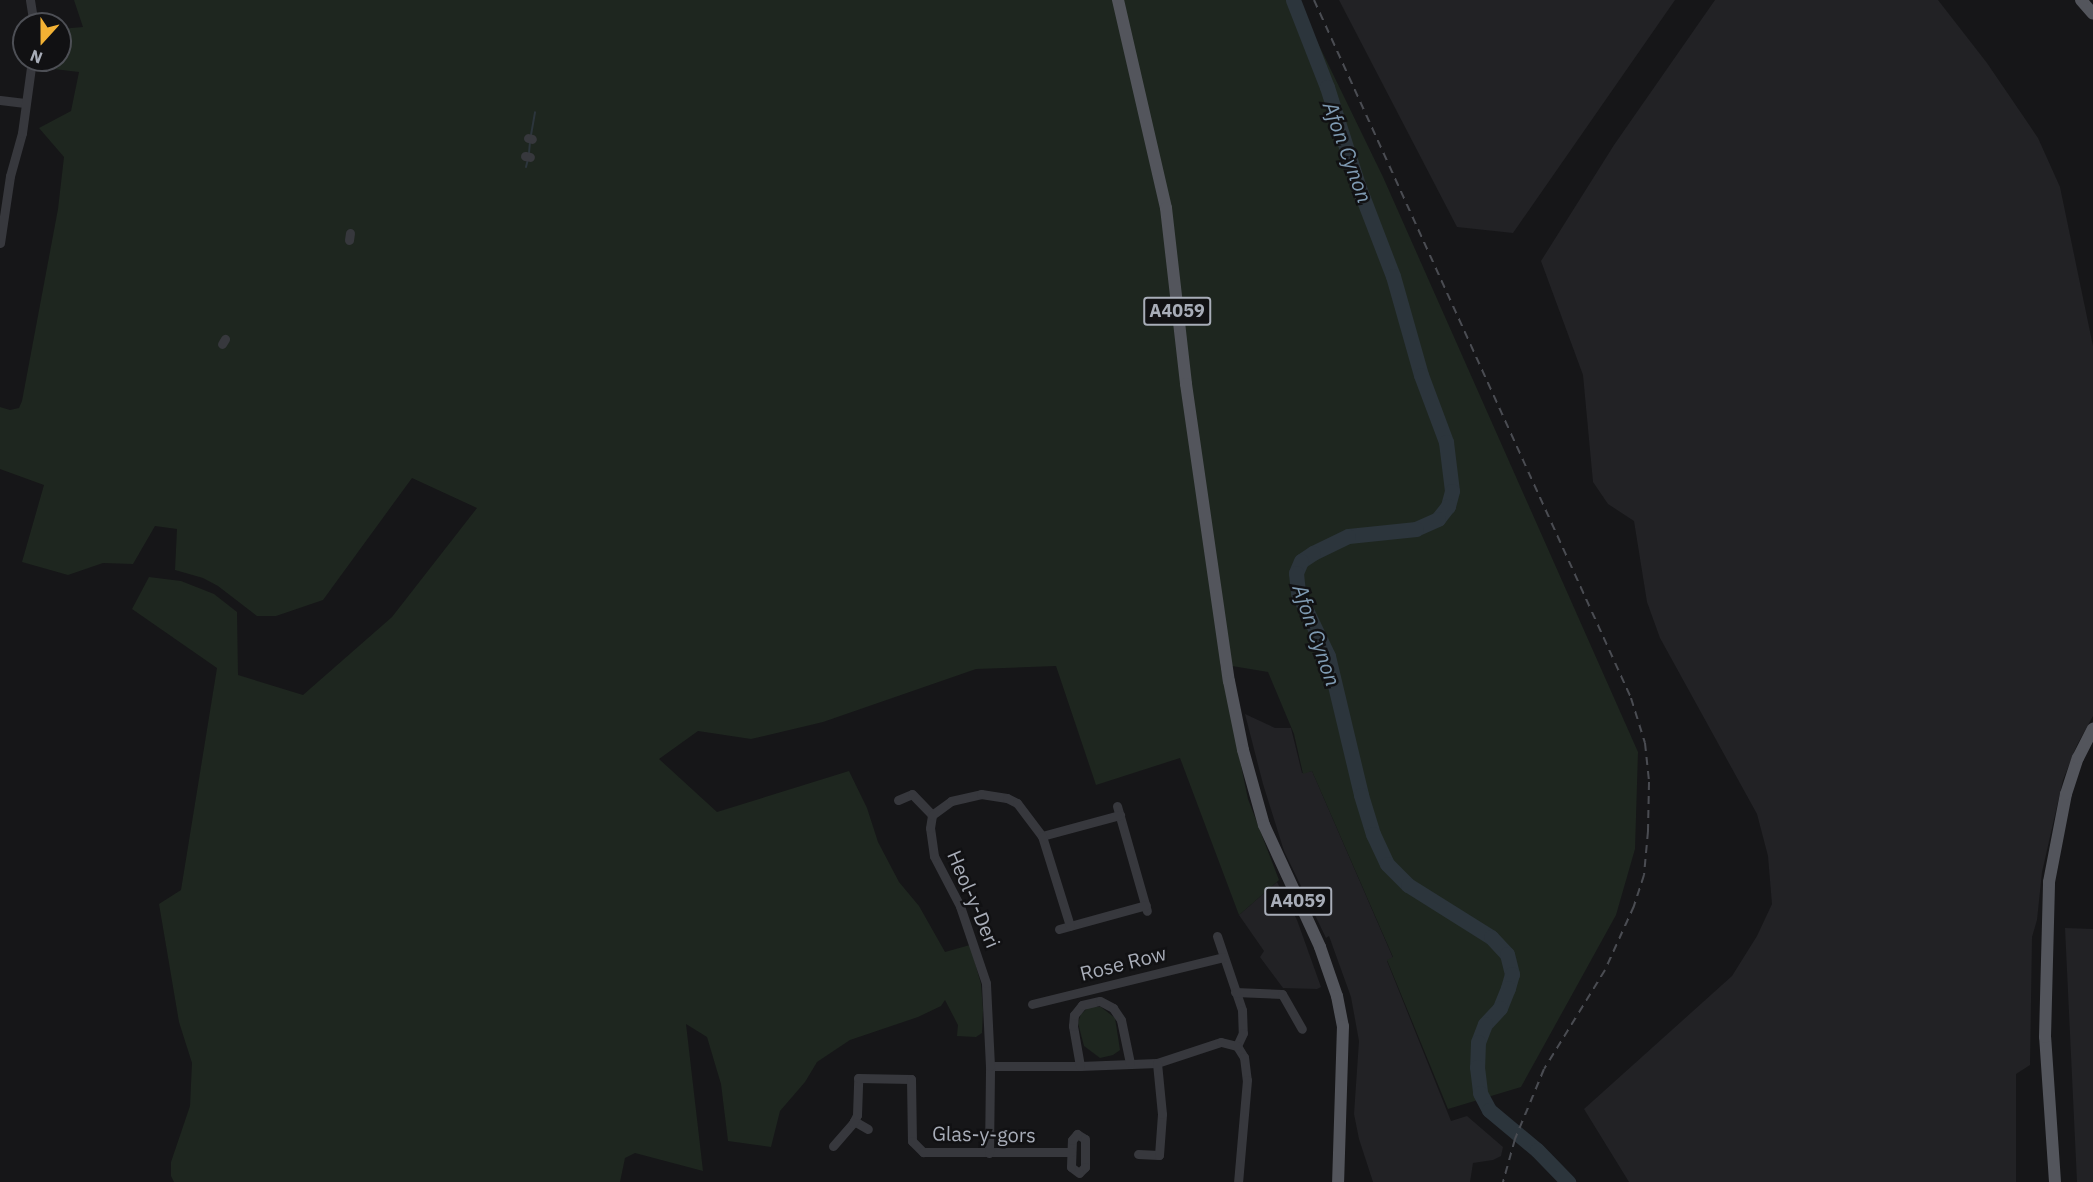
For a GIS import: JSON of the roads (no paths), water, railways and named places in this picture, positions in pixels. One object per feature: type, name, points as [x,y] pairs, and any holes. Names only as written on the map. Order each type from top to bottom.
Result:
[{"type":"main road","name":"A4059","points":[[1118,0],[1166,208],[1185,384],[1229,681],[1243,750],[1264,825],[1320,947],[1337,996],[1343,1026],[1338,1182]]},
{"type":"main road","points":[[2081,0],[2093,14]]},
{"type":"main road","points":[[2055,1182],[2045,1037],[2049,882],[2066,794],[2078,758],[2093,729]]},
{"type":"street","points":[[0,243],[10,176],[22,133],[30,72]]},
{"type":"street","points":[[0,100],[25,103]]},
{"type":"street","points":[[898,800],[912,794],[932,815],[951,801],[981,794],[994,794],[1017,804],[1042,837],[1070,926]]},
{"type":"street","points":[[1042,837],[1119,811],[1146,908],[1059,929]]},
{"type":"street","name":"Heol-y-Deri","points":[[932,815],[930,828],[934,856],[960,906],[986,982],[990,1066],[989,1153]]},
{"type":"street","points":[[1217,936],[1242,1010],[1243,1033],[1236,1046]]},
{"type":"street","name":"Rose Row","points":[[1032,1004],[1223,957]]},
{"type":"street","points":[[1235,992],[1282,994],[1302,1029]]},
{"type":"street","points":[[1080,1066],[1072,1026],[1074,1015],[1082,1005],[1100,1001],[1113,1008],[1121,1020],[1130,1063]]},
{"type":"street","points":[[990,1066],[1157,1063],[1221,1042],[1236,1046],[1244,1057],[1247,1080],[1238,1182]]},
{"type":"street","points":[[1138,1154],[1159,1155],[1162,1114],[1157,1063]]},
{"type":"street","name":"Glas-y-gors","points":[[854,1121],[857,1115],[858,1078],[910,1078],[912,1141],[917,1149],[923,1152],[1071,1152]]},
{"type":"street","points":[[833,1146],[854,1121],[868,1129]]},
{"type":"waterway","name":"Afon Cynon","points":[[1293,0],[1327,87],[1358,185],[1393,276],[1421,375],[1446,442],[1452,491],[1448,506],[1438,519],[1416,529],[1348,536],[1313,553],[1301,561],[1296,573],[1298,593],[1328,656],[1361,795],[1373,834],[1387,864],[1408,885],[1491,937],[1507,954],[1512,974],[1508,988],[1500,1008],[1485,1024],[1478,1042],[1477,1067],[1480,1093],[1489,1110],[1537,1150],[1568,1182]]},
{"type":"waterway","points":[[531,135],[535,112]]},
{"type":"waterway","points":[[529,153],[530,141]]},
{"type":"waterway","points":[[526,167],[528,159]]},
{"type":"railway","points":[[1314,0],[1631,698],[1645,743],[1649,782],[1648,831],[1644,875],[1634,906],[1605,970],[1544,1069],[1515,1139],[1503,1182]]}]
